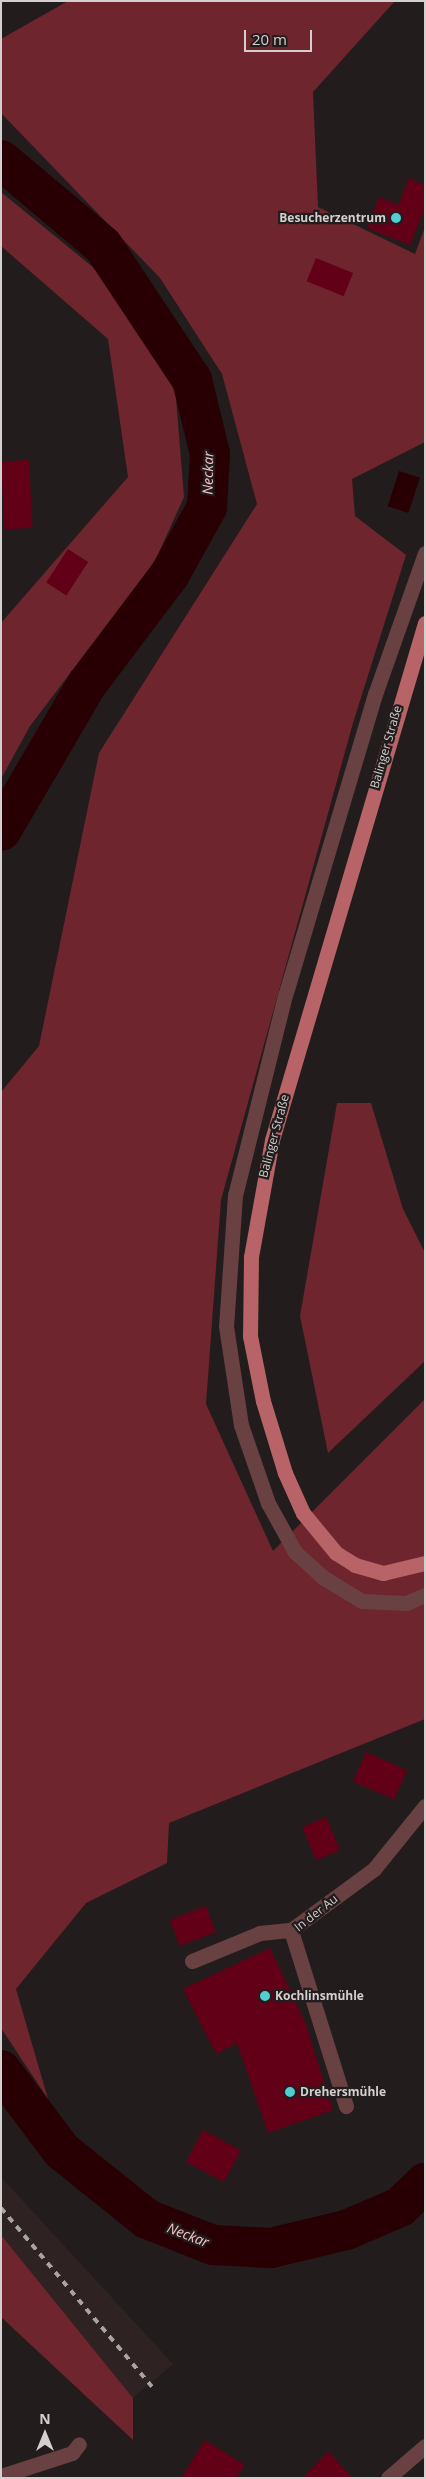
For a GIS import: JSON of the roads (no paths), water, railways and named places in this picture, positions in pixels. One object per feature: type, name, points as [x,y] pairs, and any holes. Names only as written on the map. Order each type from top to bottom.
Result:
[{"type":"main road","name":"Balinger Straße","points":[[425,623],[272,1140],[251,1257],[250,1336],[263,1400],[285,1473],[303,1514],[336,1554],[355,1565],[383,1572],[425,1563]]},
{"type":"street","points":[[425,553],[375,694],[285,994],[235,1195],[226,1326],[241,1425],[268,1503],[295,1552],[324,1578],[362,1601],[406,1603],[425,1595]]},
{"type":"street","name":"In der Au","points":[[346,2106],[291,1930],[374,1869],[425,1806]]},
{"type":"street","points":[[192,1961],[260,1933],[291,1930]]},
{"type":"street","points":[[1,2476],[72,2453],[79,2444]]},
{"type":"street","points":[[388,2478],[425,2446]]},
{"type":"waterway","name":"Neckar","points":[[1,160],[103,246],[192,380],[210,454],[207,507],[170,574],[87,684],[1,831]]},
{"type":"waterway","name":"Neckar","points":[[1,2070],[62,2151],[147,2219],[213,2245],[271,2248],[346,2230],[400,2207],[425,2183]]},
{"type":"railway","points":[[1,2208],[152,2387]]},
{"type":"place","name":"Besucherzentrum","points":[[396,218]]},
{"type":"place","name":"Kochlinsmühle","points":[[265,1996]]},
{"type":"place","name":"Drehersmühle","points":[[290,2092]]}]
